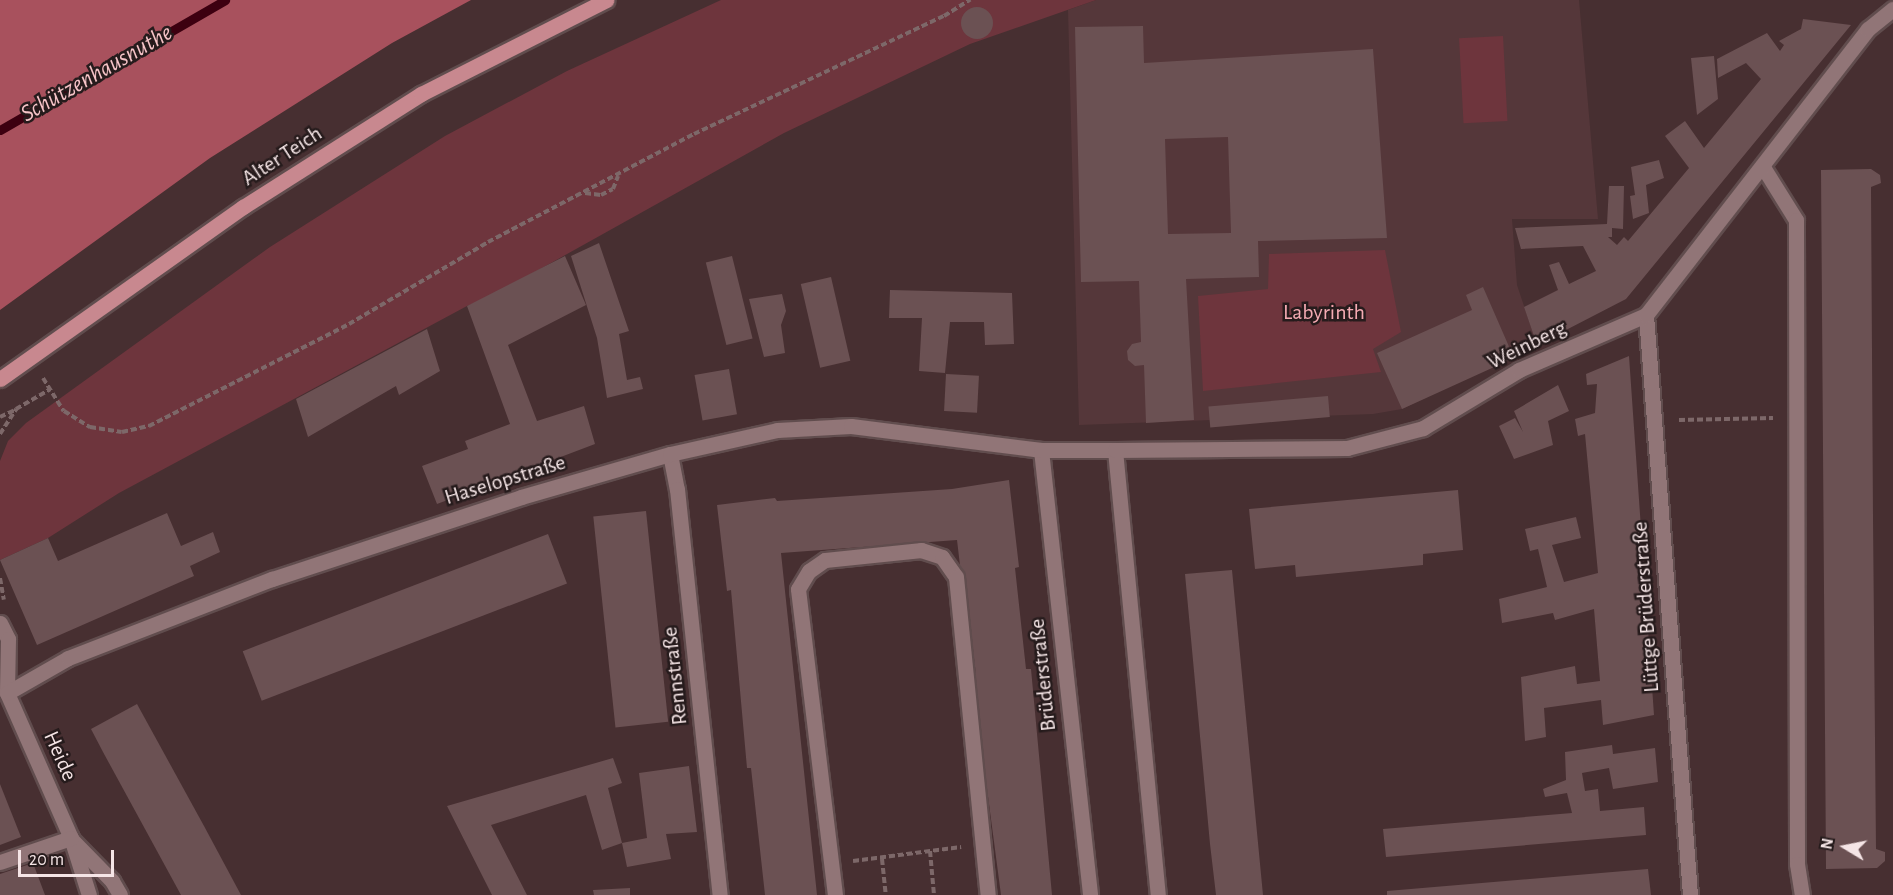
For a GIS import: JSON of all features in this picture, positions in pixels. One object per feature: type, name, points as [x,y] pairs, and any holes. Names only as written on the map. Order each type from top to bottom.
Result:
[{"type":"main road","name":"Alter Teich","points":[[0,379],[243,207],[421,94],[606,0]]},
{"type":"street","name":"Weinberg","points":[[1041,450],[1347,448],[1423,428],[1519,370],[1646,315],[1868,29],[1893,9]]},
{"type":"street","points":[[1763,167],[1796,220],[1797,853],[1802,895]]},
{"type":"street","name":"Lüttge Brüderstraße","points":[[1646,315],[1690,895]]},
{"type":"street","name":"Haselopstraße","points":[[3,691],[68,658],[272,579],[521,497],[670,454],[736,438],[815,425],[851,426],[1041,450]]},
{"type":"street","name":"Brüderstraße","points":[[1041,450],[1090,895]]},
{"type":"street","points":[[1115,450],[1158,895]]},
{"type":"street","name":"Rennstraße","points":[[670,454],[679,501],[720,895]]},
{"type":"street","points":[[835,895],[798,589],[808,571],[825,560],[921,550],[942,557],[956,577],[988,895]]},
{"type":"street","name":"Heide","points":[[0,622],[8,639],[3,691],[71,838],[89,895]]},
{"type":"street","points":[[0,862],[71,838]]},
{"type":"street","name":"Heide","points":[[71,838],[112,881],[120,895]]},
{"type":"path","points":[[29,358],[64,411],[90,427],[122,432],[149,426],[349,324],[488,242],[694,134],[944,16],[970,0]]},
{"type":"path","points":[[585,193],[601,195],[613,189],[618,175]]},
{"type":"path","points":[[0,417],[50,389]]},
{"type":"path","points":[[0,434],[16,410]]},
{"type":"path","points":[[1654,422],[1797,417]]},
{"type":"path","points":[[831,863],[882,859],[982,844]]},
{"type":"path","points":[[930,851],[934,895]]},
{"type":"path","points":[[882,859],[886,895]]},
{"type":"shaded area","points":[[0,0],[471,0],[392,43],[210,158],[0,310]]},
{"type":"shaded area","points":[[1096,0],[1579,0],[1598,219],[1512,219],[1517,285],[1537,345],[1402,409],[1373,414],[1079,425],[1068,10]]},
{"type":"green space","points":[[721,0],[1096,0],[970,44],[784,133],[490,297],[467,306],[119,493],[48,538],[0,560],[0,461],[8,441],[26,423],[270,247],[445,136],[567,71]]},
{"type":"green space","points":[[1503,36],[1507,121],[1464,123],[1459,38]]},
{"type":"green space","name":"Labyrinth","points":[[1385,250],[1401,332],[1373,349],[1381,372],[1203,391],[1198,296],[1268,289],[1269,254]]},
{"type":"building","points":[[977,7],[988,12],[993,23],[988,34],[977,39],[966,34],[961,23],[966,12]]},
{"type":"building","points":[[1803,19],[1851,25],[1626,299],[1537,345],[1524,307],[1558,290],[1549,265],[1559,262],[1569,284],[1596,271],[1583,246],[1521,249],[1515,228],[1607,224],[1609,186],[1624,186],[1623,229],[1612,228],[1612,237],[1608,237],[1617,245],[1624,237],[1628,241],[1689,168],[1665,136],[1685,121],[1704,148],[1761,79],[1746,63],[1718,78],[1717,59],[1767,33],[1780,51],[1784,45],[1779,41],[1801,29]]},
{"type":"building","points":[[1143,26],[1144,63],[1373,49],[1387,238],[1258,241],[1259,277],[1186,279],[1194,420],[1146,423],[1144,365],[1135,366],[1128,360],[1127,351],[1132,344],[1141,342],[1139,281],[1081,282],[1075,27]],"holes":[[[1228,137],[1231,233],[1168,234],[1165,139]]]},
{"type":"building","points":[[1714,56],[1718,99],[1697,115],[1691,58]]},
{"type":"building","points":[[1659,160],[1664,178],[1646,185],[1649,213],[1633,219],[1630,196],[1635,195],[1631,167]]},
{"type":"building","points":[[1871,169],[1880,175],[1881,183],[1871,187],[1876,849],[1885,852],[1885,861],[1877,868],[1826,869],[1821,170]]},
{"type":"building","points":[[599,243],[629,331],[619,334],[627,380],[640,377],[643,389],[607,398],[597,338],[571,256]]},
{"type":"building","points":[[565,256],[586,305],[508,345],[537,421],[584,406],[595,444],[437,504],[422,466],[468,449],[465,441],[510,424],[467,306]]},
{"type":"building","points":[[732,256],[753,338],[726,345],[706,263]]},
{"type":"building","points":[[831,277],[850,361],[820,368],[801,284]]},
{"type":"building","points":[[1483,287],[1514,358],[1402,409],[1377,353],[1472,310],[1466,295]]},
{"type":"building","points":[[890,290],[1012,293],[1014,344],[985,345],[984,322],[950,322],[945,373],[919,371],[922,318],[889,318]]},
{"type":"building","points":[[782,294],[786,311],[781,325],[785,353],[764,357],[749,299]]},
{"type":"building","points":[[427,329],[440,371],[399,395],[396,386],[308,437],[296,399]]},
{"type":"building","points":[[1629,356],[1654,715],[1603,725],[1601,700],[1544,708],[1546,737],[1525,741],[1521,677],[1575,666],[1577,684],[1600,681],[1594,609],[1555,620],[1553,613],[1502,623],[1499,599],[1547,587],[1538,549],[1530,551],[1525,529],[1576,517],[1581,538],[1552,545],[1564,582],[1598,573],[1585,434],[1578,436],[1575,419],[1595,413],[1597,384],[1587,385],[1586,374]]},
{"type":"building","points":[[729,369],[737,414],[703,420],[695,375]]},
{"type":"building","points":[[946,374],[979,376],[977,413],[944,411]]},
{"type":"building","points":[[1558,385],[1569,411],[1548,421],[1553,445],[1514,459],[1499,426],[1515,418],[1523,432],[1514,411]]},
{"type":"building","points":[[1328,396],[1330,417],[1210,427],[1208,406]]},
{"type":"building","points":[[1009,480],[1019,567],[1015,568],[1026,669],[1031,669],[1052,895],[1001,895],[972,675],[976,675],[964,573],[961,574],[957,540],[781,553],[817,895],[765,895],[751,768],[747,768],[731,590],[727,591],[717,505],[775,498],[777,501],[952,489]]},
{"type":"building","points":[[1458,490],[1463,550],[1423,554],[1423,565],[1296,577],[1295,565],[1255,569],[1249,509]]},
{"type":"building","points":[[646,511],[668,722],[615,727],[593,517]]},
{"type":"building","points":[[167,513],[181,546],[213,532],[220,552],[190,566],[194,576],[37,645],[0,560],[48,538],[58,561]]},
{"type":"building","points":[[548,534],[567,583],[262,701],[243,651]]},
{"type":"building","points":[[1232,570],[1263,895],[1216,895],[1210,844],[1185,574]]},
{"type":"building","points":[[137,704],[241,895],[181,895],[103,752],[91,729]]},
{"type":"building","points":[[1612,745],[1613,754],[1655,748],[1658,782],[1613,789],[1609,768],[1582,773],[1585,791],[1598,789],[1600,811],[1644,807],[1646,835],[1386,857],[1383,829],[1572,813],[1567,793],[1545,797],[1543,789],[1566,780],[1565,752]]},
{"type":"building","points":[[613,758],[622,783],[608,788],[622,843],[602,850],[586,795],[491,825],[527,895],[492,895],[447,806]]},
{"type":"building","points":[[689,766],[697,832],[666,834],[671,859],[627,867],[622,843],[647,838],[639,773]]},
{"type":"building","points":[[0,784],[21,837],[0,845]]},
{"type":"building","points":[[33,863],[45,895],[0,895],[0,874]]},
{"type":"building","points":[[1648,869],[1651,895],[1387,895],[1387,891]]},
{"type":"building","points":[[630,888],[630,895],[594,895],[593,890]]},
{"type":"waterway","name":"Schützenhausnuthe","points":[[0,130],[225,0]]}]
